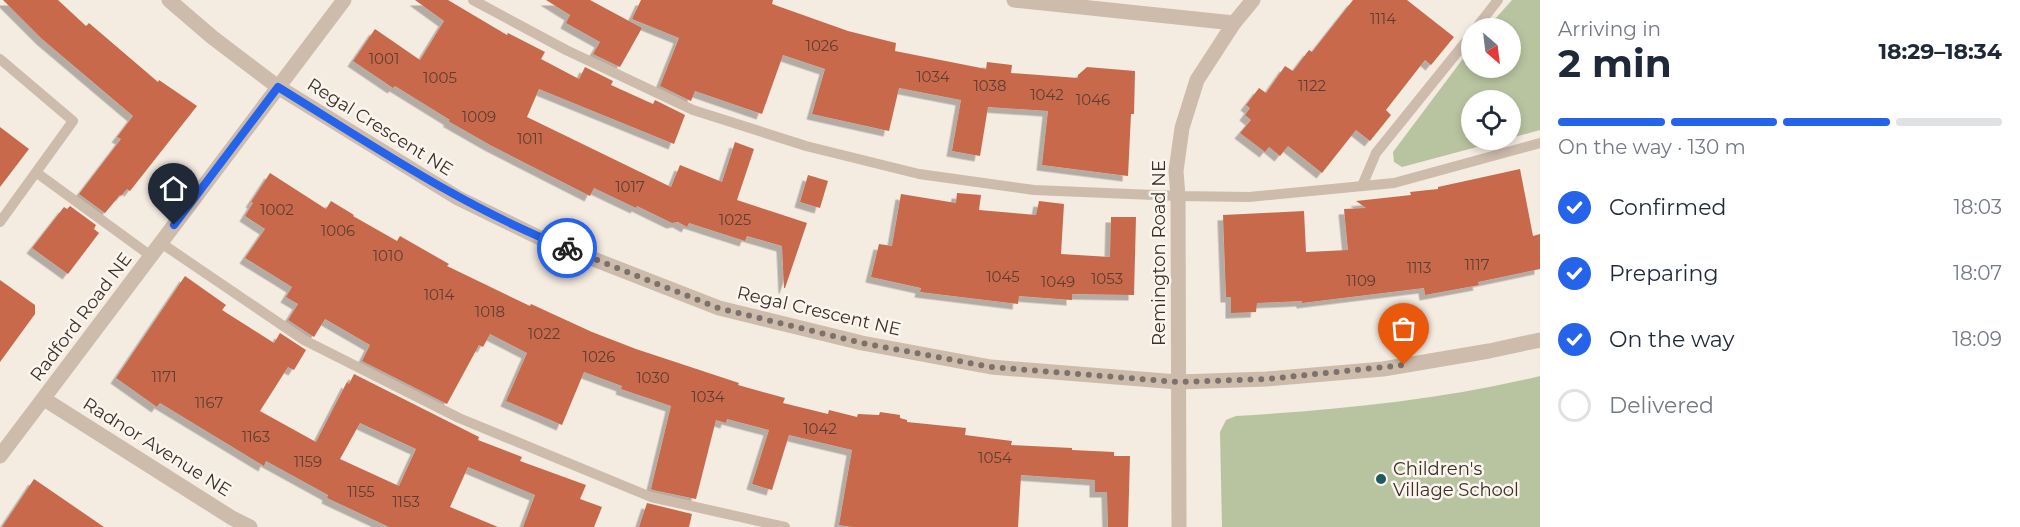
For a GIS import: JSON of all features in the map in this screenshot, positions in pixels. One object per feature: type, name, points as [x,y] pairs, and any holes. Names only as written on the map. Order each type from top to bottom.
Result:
[{"type":"street","name":"Regal Crescent NE","points":[[169,0],[212,37],[278,87],[458,198],[542,238],[718,308],[862,343],[991,367],[1178,382],[1267,379],[1383,369],[1540,340]]},
{"type":"street","name":"Radford Road NE","points":[[0,456],[344,0]]},
{"type":"street","points":[[1014,0],[1234,23]]},
{"type":"street","name":"Remington Road NE","points":[[1179,527],[1176,171],[1182,128],[1197,80],[1234,23],[1253,0]]},
{"type":"street","name":"Radnor Avenue NE","points":[[44,399],[232,518],[250,527]]},
{"type":"lane","points":[[472,0],[566,50],[693,110],[807,147],[919,174],[1034,190],[1249,197],[1394,183],[1540,144]]},
{"type":"lane","points":[[1484,18],[1498,0]]},
{"type":"lane","points":[[1362,186],[1376,153],[1461,48]]},
{"type":"lane","points":[[0,59],[73,121],[0,222]]},
{"type":"lane","points":[[37,173],[151,256]]},
{"type":"lane","points":[[162,243],[304,340],[459,418],[651,496],[784,527]]},
{"type":"green space","points":[[1512,0],[1540,0],[1540,130],[1521,135],[1521,90],[1461,90],[1461,150],[1466,150],[1402,167],[1394,162],[1393,152],[1461,61],[1461,78],[1521,78],[1521,18],[1496,18]]},
{"type":"green space","name":"Children's Village School","points":[[1540,376],[1540,527],[1222,527],[1220,432],[1226,420],[1236,416],[1312,411],[1427,398]]},
{"type":"building","points":[[3,0],[58,0],[86,26],[89,23],[158,82],[159,80],[197,106],[130,191],[127,189],[120,195],[105,213],[79,194],[121,139],[117,137],[133,116],[42,39]]},
{"type":"building","points":[[415,0],[448,0],[507,35],[508,33],[545,52],[541,59],[579,79],[585,67],[613,81],[611,85],[653,104],[655,100],[685,115],[674,144],[539,89],[527,117],[671,187],[680,165],[722,182],[735,142],[754,149],[737,200],[807,223],[785,288],[782,246],[747,236],[745,241],[689,223],[687,227],[678,222],[672,223],[594,188],[590,196],[490,145],[395,86],[393,88],[353,61],[375,29],[420,60],[444,21]]},
{"type":"building","points":[[546,0],[590,0],[642,28],[620,67],[593,54],[600,42],[566,23],[570,15]]},
{"type":"building","points":[[641,0],[773,0],[772,4],[848,31],[896,43],[895,51],[986,69],[987,62],[1012,65],[1011,73],[1078,78],[1078,75],[1087,67],[1135,71],[1134,114],[1131,114],[1128,176],[1042,165],[1048,111],[988,107],[980,156],[952,151],[961,100],[899,88],[889,131],[812,114],[825,69],[783,55],[762,114],[695,91],[691,101],[660,86],[679,38],[632,19]]},
{"type":"building","points":[[1353,0],[1407,0],[1454,37],[1431,65],[1425,60],[1386,110],[1391,115],[1370,141],[1356,130],[1322,173],[1288,146],[1280,156],[1269,147],[1265,152],[1240,133],[1251,120],[1245,115],[1250,108],[1246,105],[1259,88],[1266,93],[1285,66],[1293,71],[1309,50],[1312,52]]},
{"type":"building","points":[[0,127],[29,149],[0,187]]},
{"type":"building","points":[[1520,169],[1533,236],[1540,234],[1540,269],[1478,282],[1479,285],[1425,295],[1424,288],[1302,303],[1302,301],[1257,303],[1256,312],[1231,313],[1231,297],[1226,297],[1223,215],[1304,211],[1306,252],[1348,250],[1344,209],[1366,208],[1356,201],[1411,195],[1410,192],[1438,189],[1438,187]]},
{"type":"building","points":[[270,173],[326,209],[331,201],[397,241],[400,236],[449,264],[447,266],[530,306],[531,304],[636,349],[739,383],[738,385],[785,398],[783,403],[828,414],[829,410],[857,417],[858,414],[879,415],[880,412],[900,415],[900,418],[907,422],[966,428],[965,435],[1012,441],[1011,445],[1072,448],[1072,450],[1114,452],[1114,456],[1130,456],[1128,527],[1108,527],[1107,492],[1095,492],[1095,480],[1021,475],[1018,527],[852,527],[839,525],[852,450],[789,435],[772,490],[752,484],[769,430],[727,419],[726,423],[716,420],[696,499],[653,490],[651,489],[671,406],[621,389],[622,386],[584,372],[562,425],[506,401],[527,353],[490,334],[483,347],[479,345],[447,404],[362,361],[370,345],[325,319],[314,337],[288,320],[298,304],[286,297],[292,287],[245,258],[265,229],[245,216],[253,203],[251,202]]},
{"type":"building","points":[[808,175],[828,181],[820,208],[800,202]]},
{"type":"building","points":[[957,193],[981,195],[979,210],[1036,215],[1039,201],[1064,204],[1061,254],[1110,257],[1111,217],[1136,217],[1134,295],[1072,294],[1072,300],[1019,296],[1018,304],[920,292],[921,288],[871,277],[879,244],[892,246],[901,194],[956,203]]},
{"type":"building","points":[[70,206],[96,225],[94,229],[99,233],[68,274],[32,248],[64,207],[67,209]]},
{"type":"building","points":[[185,276],[226,305],[222,310],[274,343],[280,333],[306,350],[294,370],[288,367],[260,411],[316,442],[347,382],[349,384],[354,374],[479,437],[478,440],[522,457],[520,461],[586,485],[580,499],[602,507],[594,527],[523,527],[535,495],[468,467],[450,507],[498,527],[389,527],[327,498],[328,495],[266,461],[264,466],[160,403],[157,407],[116,378]],"holes":[[[360,423],[416,449],[399,486],[340,459]]]},
{"type":"building","points":[[0,280],[35,305],[35,314],[0,362]]},
{"type":"building","points":[[34,479],[104,527],[2,527]]},
{"type":"building","points":[[647,503],[692,514],[689,527],[639,527]]},
{"type":"way so far","points":[[567,248],[718,308],[862,343],[991,367],[1178,382],[1267,379],[1383,369],[1404,365]]},
{"type":"place","name":"Children's Village School","points":[[1381,479]]},
{"type":"route","points":[[174,225],[278,87],[458,198],[567,248]]}]
